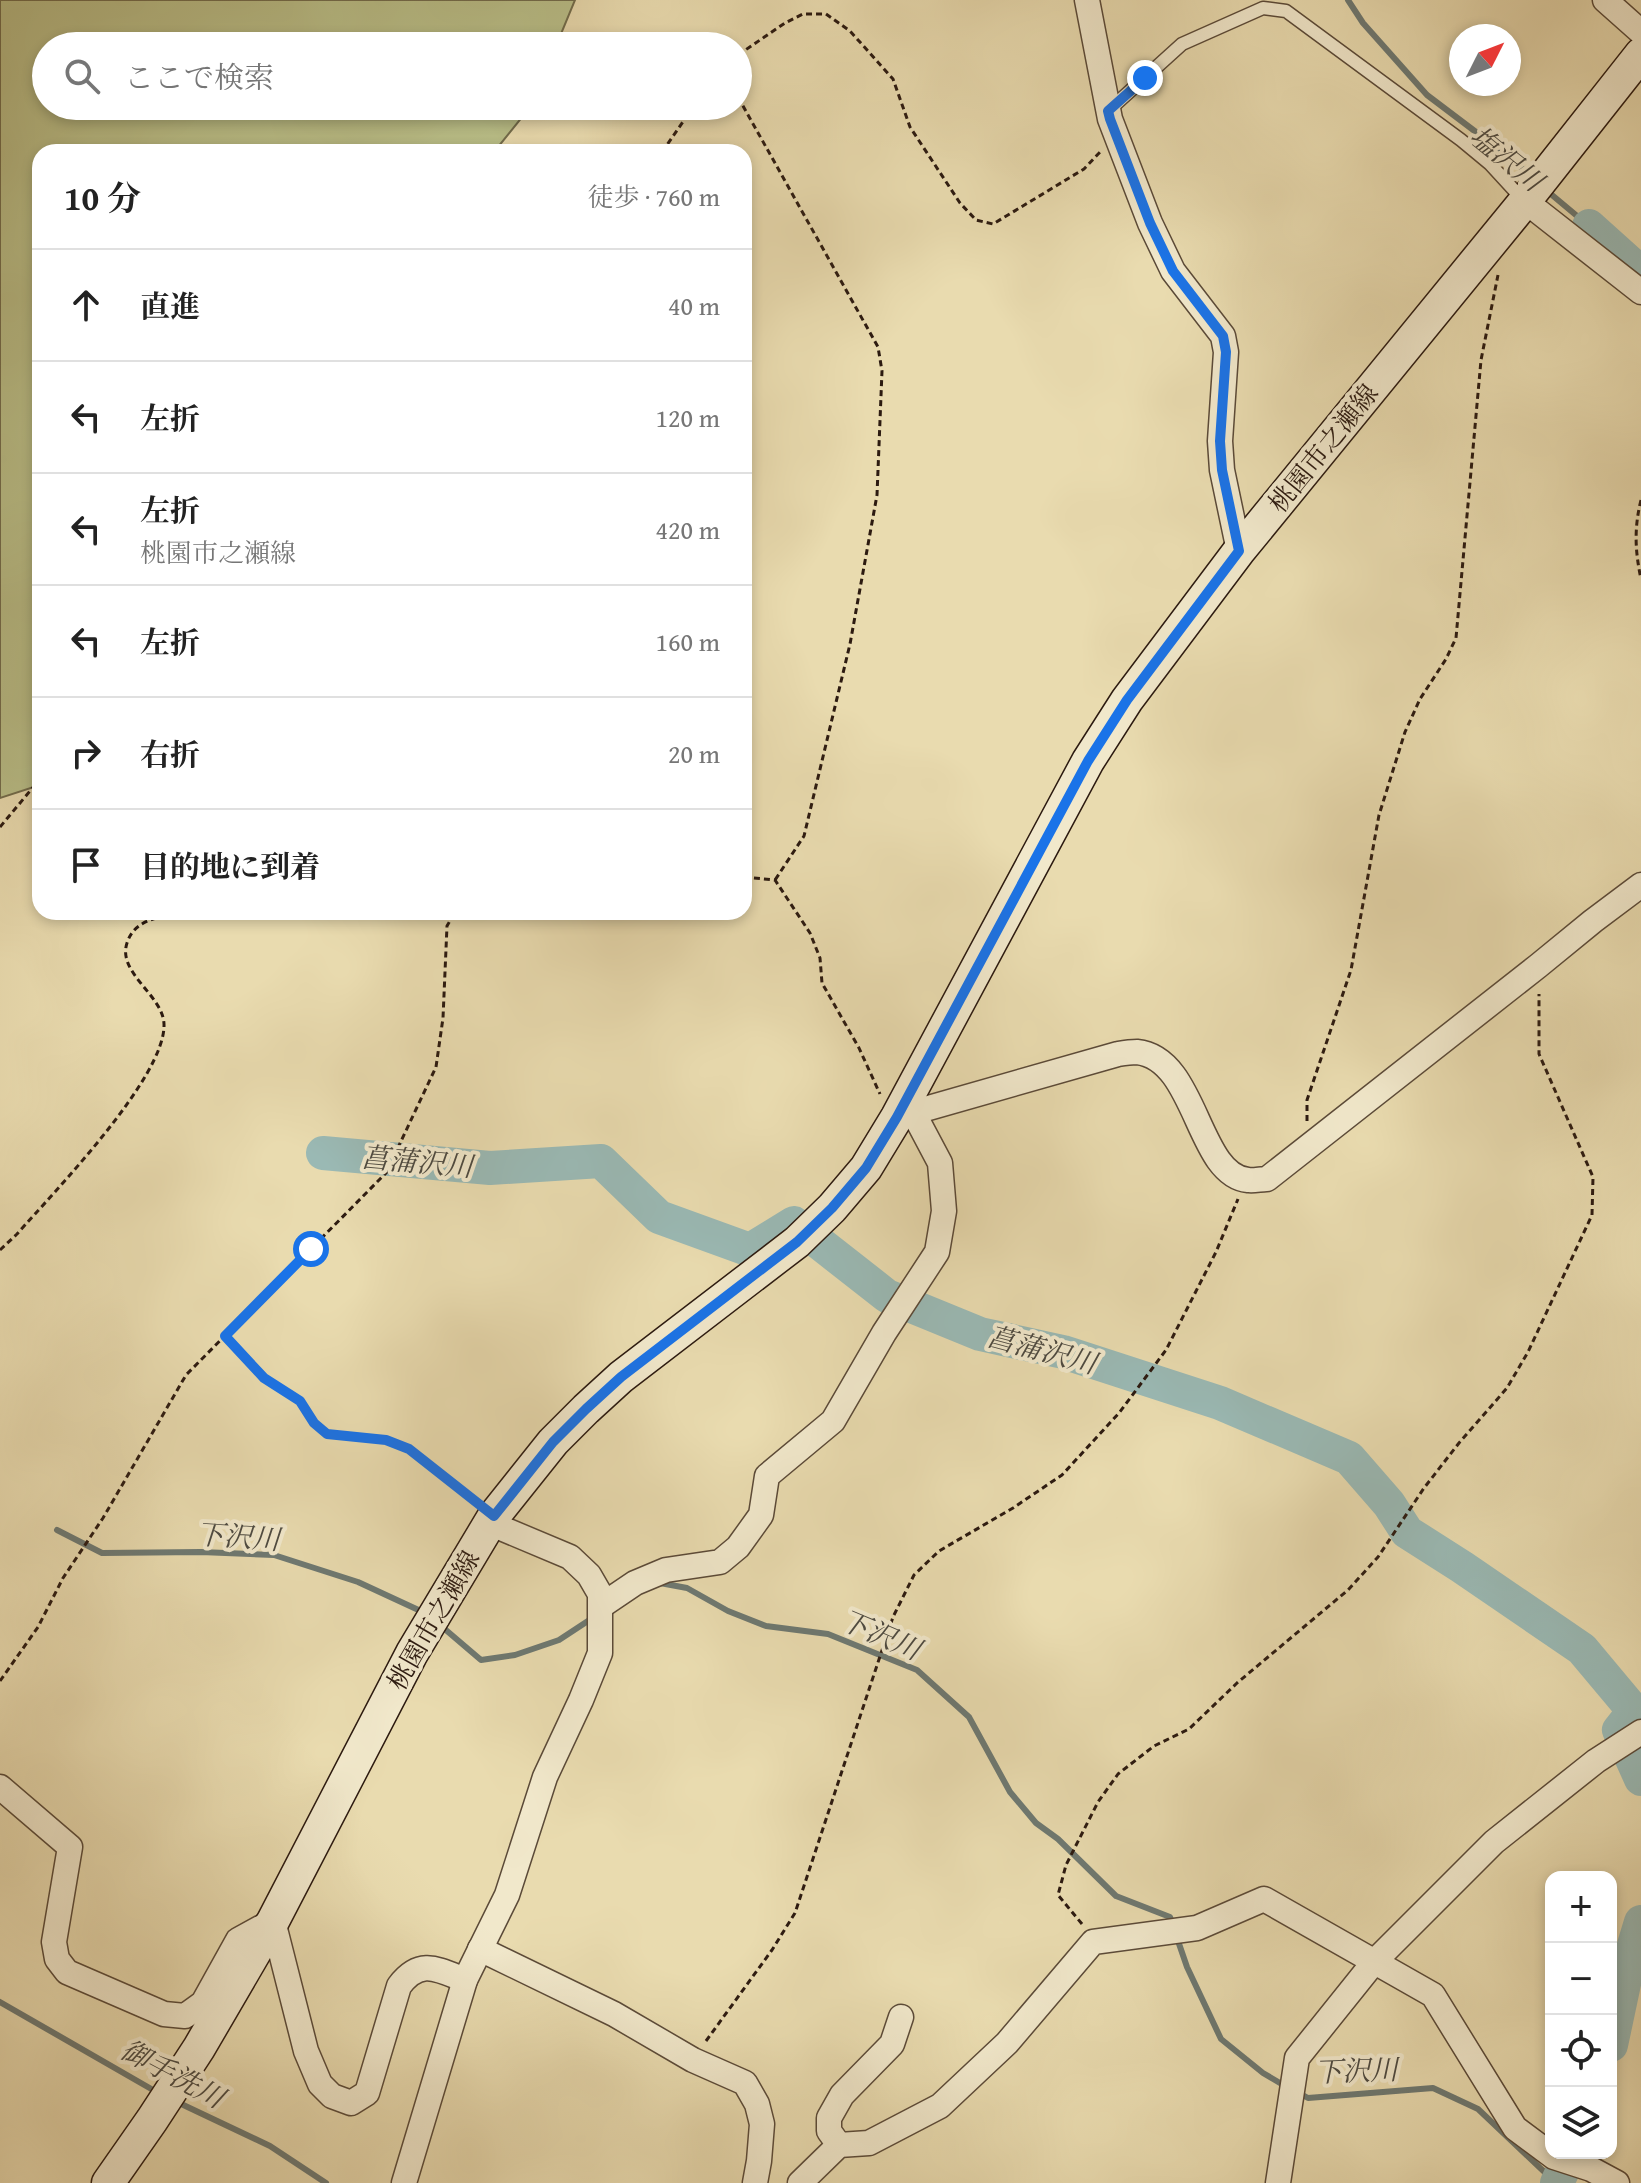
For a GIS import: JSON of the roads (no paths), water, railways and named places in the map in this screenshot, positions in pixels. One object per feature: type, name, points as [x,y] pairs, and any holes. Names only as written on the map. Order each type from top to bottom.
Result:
[{"type":"main road","name":"桃園市之瀬線","points":[[108,2183],[199,2048],[273,1921],[412,1653],[491,1520],[553,1442],[609,1388],[797,1242],[832,1208],[866,1168],[902,1117],[1088,761],[1127,700],[1239,551],[1641,54]]},
{"type":"street","points":[[1087,0],[1108,111],[1150,223],[1173,271],[1223,336],[1226,352],[1220,441],[1222,470],[1239,551]]},
{"type":"street","points":[[1605,0],[1641,32]]},
{"type":"street","points":[[1525,201],[1641,292]]},
{"type":"street","points":[[600,1607],[635,1583],[666,1570],[720,1562],[738,1547],[761,1515],[767,1476],[833,1421],[884,1333],[937,1252],[944,1211],[940,1163],[902,1117],[1118,1054],[1138,1052],[1157,1059],[1175,1076],[1225,1170],[1246,1180],[1267,1179],[1641,885]]},
{"type":"street","points":[[404,2183],[465,1980],[507,1895],[545,1777],[600,1653],[600,1594],[589,1575],[570,1557],[491,1520]]},
{"type":"street","points":[[1278,2183],[1297,2058],[1374,1962],[1494,1842],[1596,1761],[1641,1732]]},
{"type":"street","points":[[0,1787],[70,1847],[54,1942],[57,1959],[67,1972],[164,2014],[185,2016],[203,2003],[238,1940],[273,1921],[306,2051],[320,2084],[332,2096],[351,2103],[367,2093],[399,1986],[409,1972],[430,1967],[465,1980]]},
{"type":"street","points":[[800,2183],[839,2145],[869,2143],[940,2106],[1007,2043],[1093,1942],[1197,1928],[1264,1899],[1433,1995],[1515,2128],[1554,2157],[1591,2169],[1617,2183]]},
{"type":"street","points":[[480,1949],[614,2014],[693,2060],[745,2083],[757,2104],[762,2124],[755,2183]]},
{"type":"street","points":[[839,2145],[829,2131],[829,2118],[842,2095],[892,2044],[901,2017]]},
{"type":"lane","points":[[1108,111],[1182,44],[1263,8],[1286,11],[1461,140],[1490,164],[1525,201]]},
{"type":"waterway","name":"塩沢川","points":[[1348,0],[1363,23],[1427,95],[1532,177]]},
{"type":"waterway","name":"塩沢川","points":[[1546,190],[1589,226]]},
{"type":"waterway","name":"塩沢川","points":[[1589,226],[1641,273]]},
{"type":"waterway","name":"菖蒲沢川","points":[[323,1153],[490,1168],[601,1161],[659,1217],[750,1250],[794,1223],[887,1296],[980,1334],[1063,1352],[1220,1403],[1349,1458],[1389,1504],[1407,1532],[1582,1649],[1634,1711],[1619,1730],[1641,1779]]},
{"type":"waterway","name":"下沢川","points":[[57,1530],[102,1553],[274,1555],[358,1582],[425,1613]]},
{"type":"waterway","name":"下沢川","points":[[660,1583],[687,1588],[728,1611],[766,1626],[828,1634],[917,1670],[969,1717],[1010,1792],[1036,1823],[1058,1839],[1116,1896],[1170,1917],[1173,1925]]},
{"type":"waterway","name":"下沢川","points":[[440,1625],[481,1660],[515,1655],[559,1640],[594,1617]]},
{"type":"waterway","name":"菖蒲沢川","points":[[1617,2017],[1641,1922]]},
{"type":"waterway","name":"下沢川","points":[[1176,1935],[1187,1967],[1221,2039],[1263,2073],[1285,2086]]},
{"type":"waterway","name":"御手洗川","points":[[0,2002],[160,2094]]},
{"type":"waterway","name":"下沢川","points":[[1299,2093],[1308,2098],[1433,2088],[1478,2109],[1556,2183]]},
{"type":"waterway","name":"御手洗川","points":[[177,2102],[270,2146],[326,2183]]},
{"type":"waterway","name":"菖蒲沢川","points":[[1557,2183],[1568,2159]]}]
